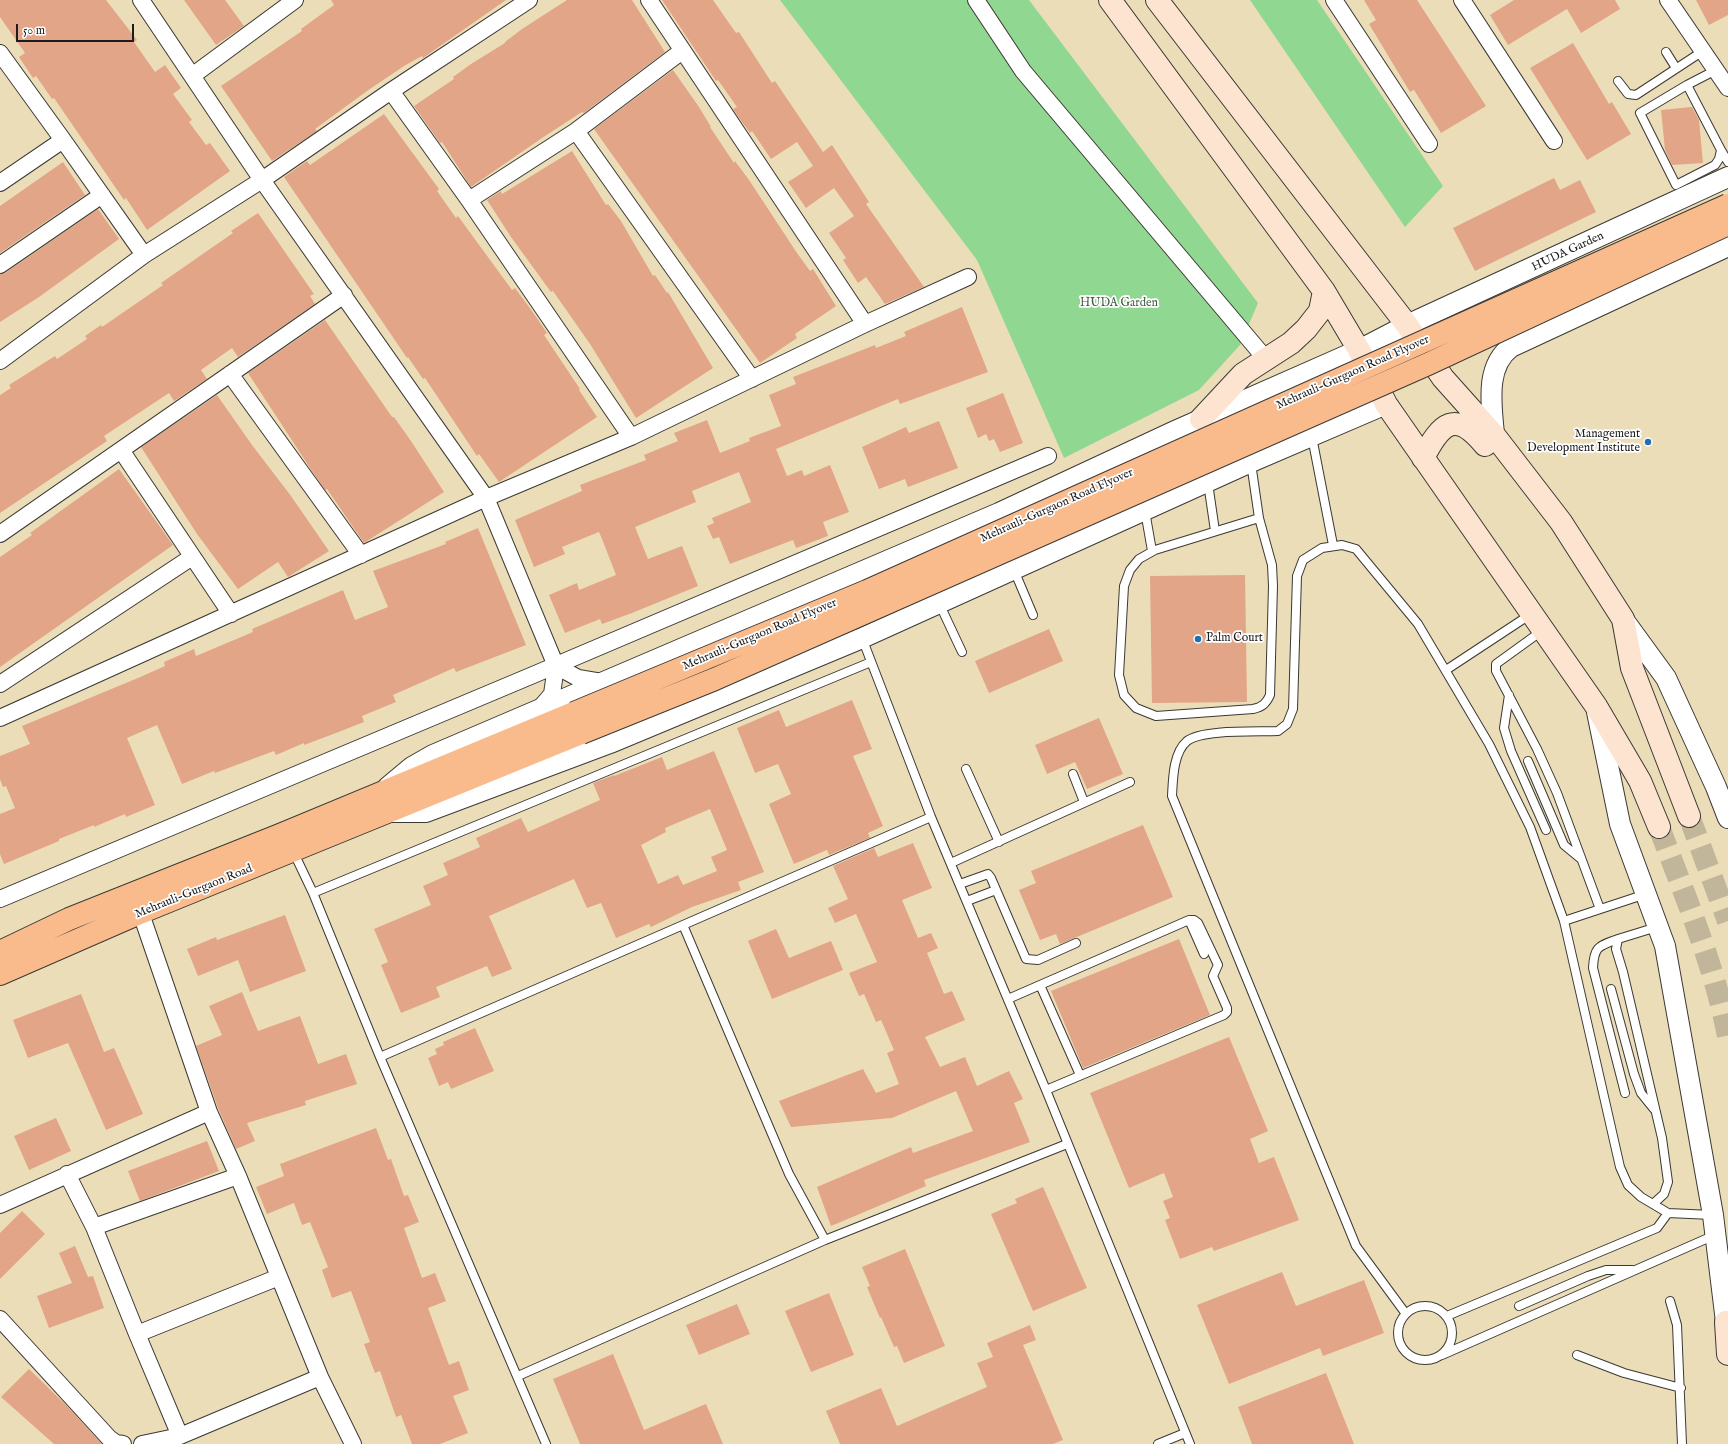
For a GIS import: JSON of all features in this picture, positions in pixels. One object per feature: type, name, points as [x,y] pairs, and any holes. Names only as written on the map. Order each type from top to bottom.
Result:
[{"type":"main road","points":[[1110,0],[1324,291],[1359,350],[1386,404],[1422,458],[1596,706],[1640,781],[1659,827]]},
{"type":"main road","points":[[1157,0],[1407,325],[1443,378],[1494,436],[1560,522],[1623,619],[1632,668],[1688,816]]},
{"type":"main road","name":"Mehrauli-Gurgaon Road Flyover","points":[[385,802],[574,713],[874,588],[1728,204]]},
{"type":"main road","name":"Mehrauli-Gurgaon Road Flyover","points":[[385,802],[581,733],[715,679],[1407,373],[1728,224]]},
{"type":"main road","points":[[1201,420],[1243,374],[1265,358],[1291,343],[1306,329],[1320,311],[1324,291]]},
{"type":"main road","points":[[1422,458],[1437,433],[1446,426],[1456,424],[1465,426],[1474,432],[1521,487],[1560,522]]},
{"type":"main road","name":"Mehrauli-Gurgaon Road","points":[[0,952],[69,919],[138,903],[293,852],[385,802]]},
{"type":"main road","name":"Mehrauli-Gurgaon Road","points":[[0,974],[138,903],[385,802]]},
{"type":"main road","points":[[1727,1324],[1728,1354]]},
{"type":"street","points":[[141,0],[262,180],[486,498],[556,666],[552,694],[540,708]]},
{"type":"street","points":[[192,76],[295,0]]},
{"type":"street","points":[[0,361],[144,255],[262,180],[391,91],[529,0]]},
{"type":"street","points":[[649,0],[865,324]]},
{"type":"street","points":[[976,0],[1023,72],[1265,358]]},
{"type":"street","points":[[1334,0],[1429,144]]},
{"type":"street","points":[[1462,0],[1554,141]]},
{"type":"street","points":[[1668,0],[1728,88]]},
{"type":"street","points":[[469,200],[576,131],[682,51]]},
{"type":"street","points":[[0,53],[144,255]]},
{"type":"street","points":[[391,91],[469,200],[631,437]]},
{"type":"street","points":[[576,131],[752,378]]},
{"type":"street","points":[[0,183],[63,140]]},
{"type":"street","name":"HUDA Garden","points":[[385,802],[423,760],[540,708],[999,513],[1201,420],[1359,350],[1407,325],[1728,177]]},
{"type":"street","points":[[0,265],[102,195]]},
{"type":"street","points":[[1494,436],[1491,391],[1496,368],[1504,352],[1511,347],[1728,246]]},
{"type":"street","points":[[0,718],[486,498],[631,437],[865,324],[968,277]]},
{"type":"street","points":[[1504,281],[1533,337]]},
{"type":"street","points":[[0,534],[344,295]]},
{"type":"street","points":[[230,374],[361,555]]},
{"type":"street","points":[[1269,390],[1303,440]]},
{"type":"street","points":[[385,802],[417,813],[433,810],[610,743],[862,638],[1208,481],[1386,404]]},
{"type":"street","points":[[121,450],[230,614]]},
{"type":"street","points":[[0,899],[556,666],[1048,456]]},
{"type":"street","points":[[0,684],[192,557]]},
{"type":"street","points":[[1623,619],[1666,678],[1716,787],[1728,818]]},
{"type":"street","points":[[556,666],[578,678],[602,682]]},
{"type":"street","points":[[1596,706],[1620,824],[1665,946],[1713,1215],[1727,1324]]},
{"type":"street","points":[[138,903],[209,1112],[238,1176],[320,1377],[353,1444]]},
{"type":"street","points":[[0,1205],[209,1112]]},
{"type":"street","points":[[67,1174],[94,1227],[180,1436]]},
{"type":"street","points":[[94,1227],[238,1176]]},
{"type":"street","points":[[137,1334],[280,1277]]},
{"type":"street","points":[[0,1319],[109,1438],[116,1443],[123,1444]]},
{"type":"street","points":[[142,1444],[180,1436],[320,1377]]},
{"type":"lane","points":[[1618,81],[1628,94],[1636,95],[1703,51]]},
{"type":"lane","points":[[1666,52],[1676,68]]},
{"type":"lane","points":[[1716,70],[1687,85],[1640,113],[1676,185],[1715,165],[1721,150]]},
{"type":"lane","points":[[1687,85],[1728,162]]},
{"type":"lane","points":[[1303,440],[1333,545]]},
{"type":"lane","points":[[1251,462],[1259,518],[1272,565],[1273,586],[1270,695],[1267,702],[1262,707],[1156,716],[1136,708],[1124,695],[1119,675],[1124,586],[1130,570],[1139,559],[1152,551],[1259,518]]},
{"type":"lane","points":[[1208,481],[1215,531]]},
{"type":"lane","points":[[1145,510],[1152,551]]},
{"type":"lane","points":[[1406,1314],[1356,1246],[1172,796],[1173,773],[1179,753],[1187,741],[1203,734],[1278,731],[1287,724],[1293,709],[1297,576],[1303,560],[1322,548],[1333,545],[1342,545],[1356,549],[1418,624],[1489,744],[1530,827],[1564,921],[1620,1167],[1628,1185],[1641,1197],[1668,1213],[1713,1215]]},
{"type":"lane","points":[[1013,569],[1033,615]]},
{"type":"lane","points":[[939,603],[962,652]]},
{"type":"lane","points":[[1446,670],[1537,622]]},
{"type":"lane","points":[[1537,622],[1496,664],[1496,671],[1537,749],[1551,781],[1600,909]]},
{"type":"lane","points":[[862,638],[931,816],[1046,1090],[1190,1444]]},
{"type":"lane","points":[[313,893],[871,662]]},
{"type":"lane","points":[[1509,695],[1504,728],[1511,751],[1546,830]]},
{"type":"lane","points":[[1528,761],[1564,845],[1581,858]]},
{"type":"lane","points":[[966,768],[999,842]]},
{"type":"lane","points":[[1073,774],[1084,802]]},
{"type":"lane","points":[[951,863],[1130,782]]},
{"type":"lane","points":[[380,1057],[931,816]]},
{"type":"lane","points":[[293,852],[313,893],[380,1057],[546,1444]]},
{"type":"lane","points":[[960,884],[988,874],[1026,958],[1038,960],[1076,943]]},
{"type":"lane","points":[[967,901],[996,890]]},
{"type":"lane","points":[[1564,921],[1646,894]]},
{"type":"lane","points":[[1008,999],[1189,920],[1194,920],[1198,923],[1218,965],[1213,976],[1227,1008],[1227,1012],[1046,1090]]},
{"type":"lane","points":[[1189,920],[1204,954]]},
{"type":"lane","points":[[683,925],[789,1174],[825,1240]]},
{"type":"lane","points":[[1625,1093],[1593,968],[1594,955],[1600,946],[1658,927]]},
{"type":"lane","points":[[1618,939],[1616,949],[1623,972],[1656,1111],[1662,1138],[1668,1182],[1664,1194],[1653,1204]]},
{"type":"lane","points":[[1040,985],[1080,1075]]},
{"type":"lane","points":[[1611,989],[1634,1074],[1641,1093],[1656,1111]]},
{"type":"lane","points":[[518,1376],[825,1240],[1067,1144]]},
{"type":"lane","points":[[1447,1316],[1657,1228],[1668,1213]]},
{"type":"lane","points":[[1442,1355],[1448,1348],[1453,1336],[1451,1323],[1447,1316],[1441,1310],[1432,1306],[1414,1308],[1406,1314],[1400,1322],[1398,1330],[1399,1340],[1409,1355],[1426,1361],[1442,1355],[1637,1270],[1715,1235]]},
{"type":"lane","points":[[1519,1306],[1606,1270],[1637,1270]]},
{"type":"lane","points":[[1670,1301],[1677,1325],[1681,1388],[1682,1444]]},
{"type":"lane","points":[[1577,1355],[1624,1373],[1681,1388]]},
{"type":"lane","points":[[1158,1444],[1185,1433]]},
{"type":"green space","name":"HUDA Garden","points":[[780,0],[1029,0],[1258,303],[1240,345],[1199,390],[1064,458],[977,260]]},
{"type":"green space","points":[[1250,0],[1317,0],[1443,186],[1405,227]]},
{"type":"building","points":[[0,0],[106,0],[137,40],[134,42],[155,72],[165,65],[181,88],[173,94],[192,120],[189,122],[206,145],[210,143],[230,171],[147,230],[126,198],[124,200],[54,98],[52,99],[36,76],[33,78],[19,57],[25,53],[0,17]]},
{"type":"building","points":[[184,0],[225,0],[244,26],[216,45]]},
{"type":"building","points":[[331,0],[506,0],[423,58],[422,56],[404,66],[367,91],[315,129],[317,131],[272,161],[221,86],[302,31],[301,29],[334,5]]},
{"type":"building","points":[[567,0],[632,0],[665,52],[584,113],[582,112],[542,138],[471,187],[442,142],[440,143],[414,106],[454,79],[453,77],[471,64],[505,43],[522,29]]},
{"type":"building","points":[[662,0],[713,0],[736,33],[739,32],[772,83],[775,81],[823,152],[832,145],[869,202],[866,204],[924,287],[885,304],[866,277],[858,283],[843,260],[846,258],[829,233],[854,216],[834,188],[806,208],[788,182],[813,166],[797,142],[771,159],[752,131],[750,133],[737,115],[733,109],[737,107],[718,80],[716,81]]},
{"type":"building","points":[[1364,0],[1417,0],[1486,106],[1441,133],[1414,90],[1410,92],[1369,24],[1376,20]]},
{"type":"building","points":[[1514,0],[1615,0],[1620,9],[1581,33],[1567,9],[1508,45],[1490,15]]},
{"type":"building","points":[[1696,0],[1728,0],[1728,15],[1709,25]]},
{"type":"building","points":[[1573,43],[1609,104],[1612,102],[1631,134],[1587,160],[1530,68]]},
{"type":"building","points":[[673,70],[699,107],[710,127],[734,163],[735,161],[749,180],[810,271],[813,269],[836,306],[795,334],[797,338],[760,363],[594,129]]},
{"type":"building","points":[[1692,107],[1699,120],[1703,163],[1672,165],[1665,150],[1661,110]]},
{"type":"building","points":[[384,114],[439,189],[437,191],[456,218],[458,216],[512,290],[515,288],[532,311],[547,333],[544,335],[597,417],[499,482],[479,454],[477,456],[425,378],[423,379],[408,357],[407,358],[284,177],[307,161],[310,165]]},
{"type":"building","points":[[572,151],[606,205],[608,204],[621,221],[653,276],[655,275],[667,293],[668,292],[713,368],[636,418],[590,344],[553,291],[551,292],[511,237],[487,200],[501,191],[502,194]]},
{"type":"building","points":[[63,162],[85,195],[0,253],[0,206]]},
{"type":"building","points":[[1554,178],[1560,190],[1580,180],[1596,212],[1475,271],[1453,228]]},
{"type":"building","points":[[98,209],[119,239],[39,297],[0,322],[0,274],[5,273]]},
{"type":"building","points":[[258,213],[314,294],[310,296],[315,304],[238,357],[232,348],[201,370],[207,379],[174,401],[169,393],[104,436],[107,441],[0,513],[0,395],[11,388],[9,385],[55,356],[57,359],[87,339],[85,336],[101,325],[102,327],[163,285],[161,283],[233,233],[231,231]]},
{"type":"building","points":[[962,307],[988,372],[900,404],[898,399],[776,449],[787,476],[802,470],[804,476],[830,465],[849,512],[823,522],[828,536],[796,548],[793,540],[730,564],[719,537],[713,539],[707,526],[714,523],[712,518],[751,502],[739,472],[692,491],[696,502],[635,527],[648,559],[682,546],[698,586],[602,624],[600,619],[565,633],[549,595],[577,583],[579,590],[616,575],[599,532],[562,547],[565,554],[534,567],[515,520],[582,491],[580,485],[646,460],[644,455],[678,441],[674,433],[707,420],[720,453],[750,441],[749,438],[781,426],[769,395],[796,384],[793,377],[875,345],[876,348],[906,336],[904,332]]},
{"type":"building","points":[[325,320],[392,417],[394,417],[411,441],[444,492],[364,543],[327,489],[325,490],[248,373]]},
{"type":"building","points":[[1003,393],[1023,443],[1000,452],[994,439],[989,441],[986,434],[978,438],[966,408]]},
{"type":"building","points":[[217,395],[252,445],[291,496],[329,551],[288,577],[278,562],[238,589],[197,534],[141,447]]},
{"type":"building","points":[[939,421],[958,468],[908,487],[905,479],[879,489],[862,447],[906,427],[909,433]]},
{"type":"building","points":[[119,469],[173,545],[0,667],[0,557],[32,535],[30,533]]},
{"type":"building","points":[[478,528],[526,645],[456,672],[454,668],[393,695],[396,702],[362,716],[364,722],[304,745],[304,743],[276,755],[274,751],[215,773],[214,771],[182,784],[157,725],[127,738],[155,805],[126,817],[125,814],[94,827],[94,825],[4,864],[0,854],[0,814],[15,808],[6,786],[3,787],[0,779],[0,756],[30,744],[22,726],[165,666],[164,662],[194,649],[196,656],[253,632],[252,629],[343,590],[355,620],[388,607],[373,571],[446,544],[445,542]]},
{"type":"building","name":"Palm Court","points":[[1245,575],[1247,702],[1152,703],[1150,576]]},
{"type":"building","points":[[1049,629],[1063,661],[989,693],[975,661]]},
{"type":"building","points":[[852,700],[872,749],[853,756],[883,826],[868,833],[870,838],[829,855],[827,850],[794,864],[769,804],[791,794],[778,764],[755,773],[737,728],[779,710],[786,727]]},
{"type":"building","points":[[1099,718],[1123,774],[1087,789],[1075,762],[1047,774],[1035,745]]},
{"type":"building","points":[[714,751],[764,872],[738,882],[741,890],[692,907],[651,927],[649,924],[616,938],[601,903],[587,908],[574,879],[489,916],[512,969],[492,977],[487,966],[436,987],[440,997],[401,1013],[381,965],[388,962],[374,929],[431,905],[423,886],[448,875],[443,863],[480,847],[476,838],[521,818],[528,832],[600,800],[593,783],[662,757],[667,770]],"holes":[[[710,809],[727,850],[711,857],[717,871],[683,885],[678,875],[658,884],[641,845],[666,832],[665,828]]]},
{"type":"building","points":[[1143,825],[1173,897],[1060,944],[1056,934],[1040,940],[1019,890],[1036,883],[1031,871]]},
{"type":"building","points":[[913,843],[932,888],[902,900],[918,938],[931,933],[938,948],[927,953],[944,994],[952,991],[965,1020],[925,1037],[940,1067],[965,1057],[977,1086],[1009,1071],[1023,1099],[1014,1103],[1030,1142],[924,1180],[926,1186],[831,1226],[817,1187],[911,1147],[913,1153],[973,1131],[956,1091],[892,1118],[791,1127],[779,1101],[863,1069],[876,1093],[899,1084],[887,1053],[894,1050],[881,1020],[876,1022],[864,994],[859,996],[849,973],[877,962],[856,914],[835,923],[828,908],[848,899],[833,866],[874,848],[878,857]]},
{"type":"building","points":[[285,915],[306,971],[250,992],[238,960],[198,976],[187,949],[216,937],[217,940]]},
{"type":"building","points":[[776,929],[789,958],[831,941],[843,970],[772,999],[748,941]]},
{"type":"building","points":[[1179,939],[1210,1015],[1083,1068],[1051,991]]},
{"type":"building","points":[[242,992],[258,1031],[300,1016],[318,1064],[346,1054],[357,1084],[305,1101],[306,1105],[247,1123],[255,1141],[236,1149],[218,1108],[196,1046],[222,1035],[209,1006]]},
{"type":"building","points":[[81,994],[104,1052],[114,1048],[143,1114],[106,1130],[68,1043],[28,1058],[13,1020]]},
{"type":"building","points":[[475,1028],[494,1071],[451,1089],[448,1082],[439,1086],[428,1058],[437,1054],[435,1049],[444,1045],[443,1042]]},
{"type":"building","points":[[1229,1037],[1268,1131],[1250,1139],[1259,1163],[1274,1157],[1299,1220],[1214,1251],[1212,1247],[1180,1259],[1165,1220],[1170,1218],[1163,1201],[1173,1197],[1164,1173],[1129,1188],[1090,1093]]},
{"type":"building","points":[[56,1118],[71,1151],[29,1170],[14,1136]]},
{"type":"building","points":[[376,1128],[388,1160],[391,1159],[404,1196],[408,1195],[419,1222],[404,1228],[422,1278],[435,1273],[446,1301],[428,1308],[449,1365],[459,1361],[469,1390],[453,1396],[468,1433],[440,1444],[412,1444],[401,1415],[396,1417],[380,1371],[375,1373],[364,1344],[370,1342],[351,1291],[332,1298],[322,1270],[328,1267],[310,1222],[302,1225],[294,1203],[267,1214],[256,1187],[284,1176],[280,1164]]},
{"type":"building","points":[[207,1141],[219,1171],[140,1201],[128,1171]]},
{"type":"building","points":[[1043,1187],[1087,1288],[1033,1311],[991,1214],[1017,1203],[1015,1199]]},
{"type":"building","points":[[22,1211],[45,1234],[0,1279],[0,1233]]},
{"type":"building","points":[[75,1246],[88,1277],[93,1276],[104,1308],[49,1328],[37,1296],[72,1283],[59,1253]]},
{"type":"building","points":[[905,1249],[945,1346],[904,1363],[897,1346],[894,1347],[881,1317],[880,1318],[867,1287],[870,1286],[862,1267]]},
{"type":"building","points":[[1282,1272],[1296,1306],[1364,1280],[1384,1333],[1323,1356],[1320,1348],[1229,1384],[1197,1305]]},
{"type":"building","points":[[829,1293],[854,1355],[811,1372],[785,1311]]},
{"type":"building","points":[[737,1304],[750,1334],[699,1355],[686,1325]]},
{"type":"building","points":[[1030,1325],[1036,1340],[1023,1345],[1063,1440],[1053,1444],[840,1444],[826,1411],[881,1388],[897,1426],[987,1387],[977,1363],[993,1357],[987,1343]]},
{"type":"building","points":[[613,1354],[644,1430],[706,1404],[723,1444],[580,1444],[553,1379]]},
{"type":"building","points":[[29,1369],[65,1404],[102,1444],[54,1444],[1,1397]]},
{"type":"building","points":[[1326,1373],[1354,1444],[1252,1444],[1238,1407]]},
{"type":"tunnel","points":[[1689,816],[1728,921]]},
{"type":"tunnel","points":[[1659,827],[1689,904],[1707,956],[1728,1036]]},
{"type":"place","name":"Management Development Institute","points":[[1648,442]]},
{"type":"place","name":"Palm Court","points":[[1198,639]]}]
